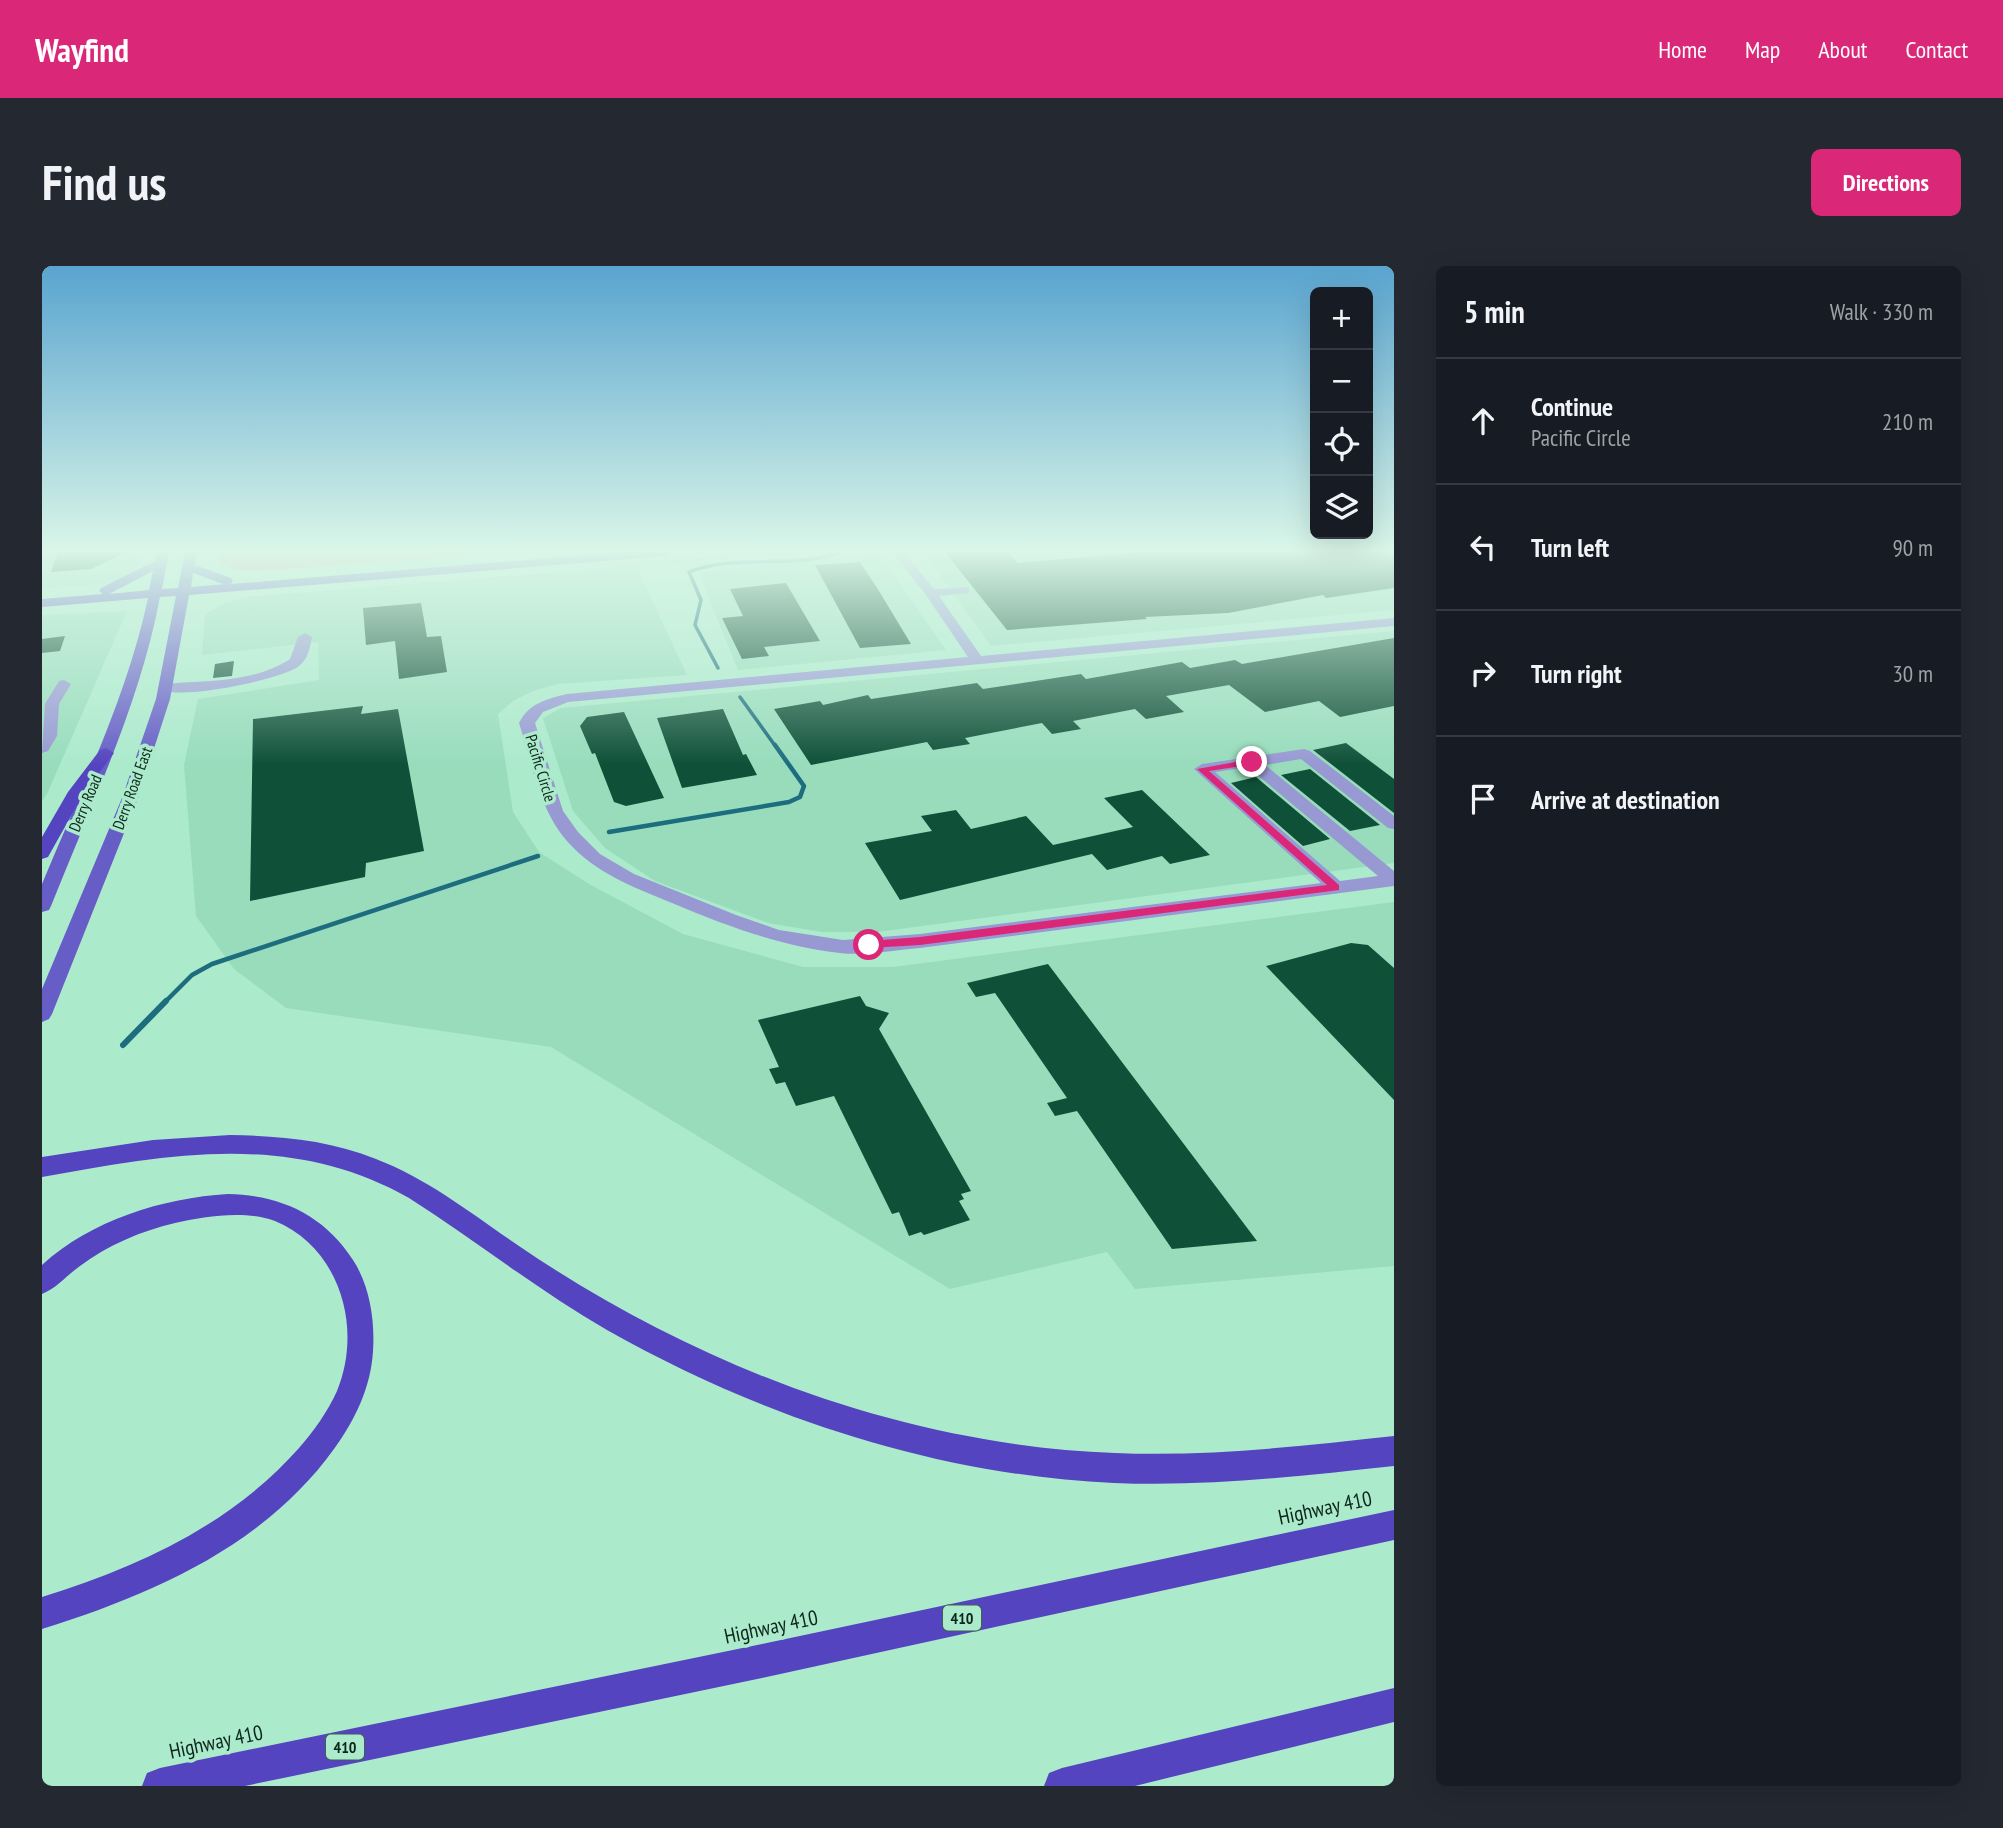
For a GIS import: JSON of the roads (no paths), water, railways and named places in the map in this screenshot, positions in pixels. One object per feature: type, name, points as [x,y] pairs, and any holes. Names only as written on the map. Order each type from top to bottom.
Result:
[{"type":"highway","points":[[42,853],[76,792],[106,753]]},
{"type":"highway","points":[[42,1167],[195,1146],[275,1145],[341,1157],[390,1175],[453,1211],[531,1269],[665,1347],[766,1392],[897,1436],[1025,1460],[1115,1468],[1262,1465],[1394,1451]]},
{"type":"highway","points":[[42,1282],[86,1248],[117,1230],[156,1216],[222,1205],[267,1208],[296,1219],[321,1235],[337,1255],[350,1277],[358,1306],[361,1332],[360,1359],[338,1419],[318,1448],[285,1483],[247,1516],[207,1545],[120,1588],[42,1613]]},
{"type":"highway","name":"Highway 410","points":[[160,1786],[762,1661],[1394,1525]]},
{"type":"highway","points":[[1062,1786],[1394,1705]]},
{"type":"main road","points":[[145,623],[148,628]]},
{"type":"main road","points":[[148,628],[149,623]]},
{"type":"main road","name":"Derry Road East","points":[[42,1014],[130,798],[187,623]]},
{"type":"main road","name":"Derry Road","points":[[42,906],[106,753],[148,628]]},
{"type":"street","points":[[952,623],[977,660]]},
{"type":"street","name":"Pacific Circle","points":[[1384,623],[567,698],[545,704],[530,713],[527,723],[555,811],[572,836],[594,858],[628,878],[729,920],[777,936],[843,947],[920,941],[1394,880]]},
{"type":"street","points":[[164,688],[253,679],[280,671],[300,657],[305,637]]},
{"type":"street","points":[[197,685],[202,666]]},
{"type":"street","points":[[44,741],[54,689]]},
{"type":"street","points":[[1336,887],[1202,769],[1304,754],[1394,824]]},
{"type":"street","points":[[1252,762],[1394,880]]},
{"type":"waterway","points":[[695,623],[718,668]]},
{"type":"waterway","points":[[740,697],[776,747]]},
{"type":"waterway","points":[[609,832],[789,802],[800,797],[804,786],[775,745]]},
{"type":"waterway","points":[[166,1001],[192,975],[212,964],[538,856]]},
{"type":"waterway","points":[[123,1045],[166,1001]]}]
